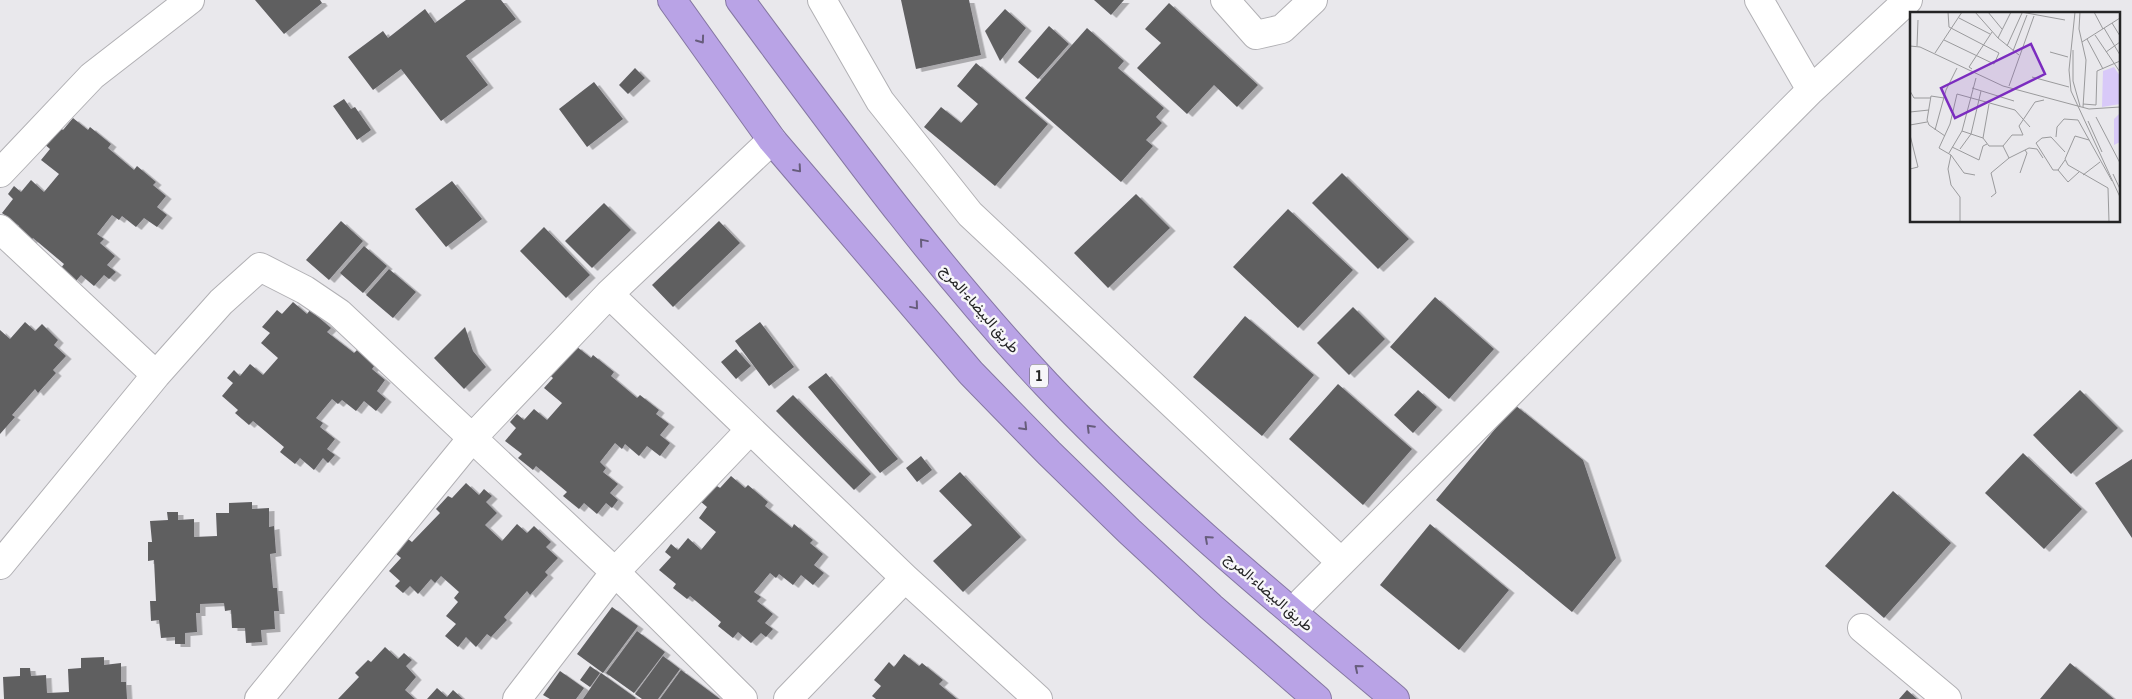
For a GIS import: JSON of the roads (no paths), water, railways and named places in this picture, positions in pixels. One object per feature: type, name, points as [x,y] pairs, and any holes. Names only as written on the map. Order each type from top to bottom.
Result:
[{"type":"highway","points":[[672,0],[772,140],[971,372],[1048,453],[1211,607],[1317,699]]},
{"type":"highway","name":"طريق البيضاء-المرج","points":[[740,0],[904,219],[980,311],[1048,386],[1126,464],[1292,612],[1395,699]]},
{"type":"street","points":[[0,173],[92,76],[190,0]]},
{"type":"street","points":[[822,0],[880,101],[970,214],[1341,562]]},
{"type":"street","points":[[1225,0],[1256,34],[1282,29],[1313,0]]},
{"type":"street","points":[[1758,0],[1811,90]]},
{"type":"street","points":[[1292,612],[1811,90],[1908,0]]},
{"type":"street","points":[[259,699],[473,437],[610,294],[772,140]]},
{"type":"street","points":[[0,229],[156,375]]},
{"type":"street","points":[[0,565],[156,375],[221,302],[260,267],[305,290],[340,313],[615,572],[743,699]]},
{"type":"street","points":[[610,294],[904,578],[1038,699]]},
{"type":"street","points":[[516,699],[615,572],[750,430]]},
{"type":"street","points":[[788,699],[904,578]]},
{"type":"street","points":[[1862,628],[1947,699]]}]
